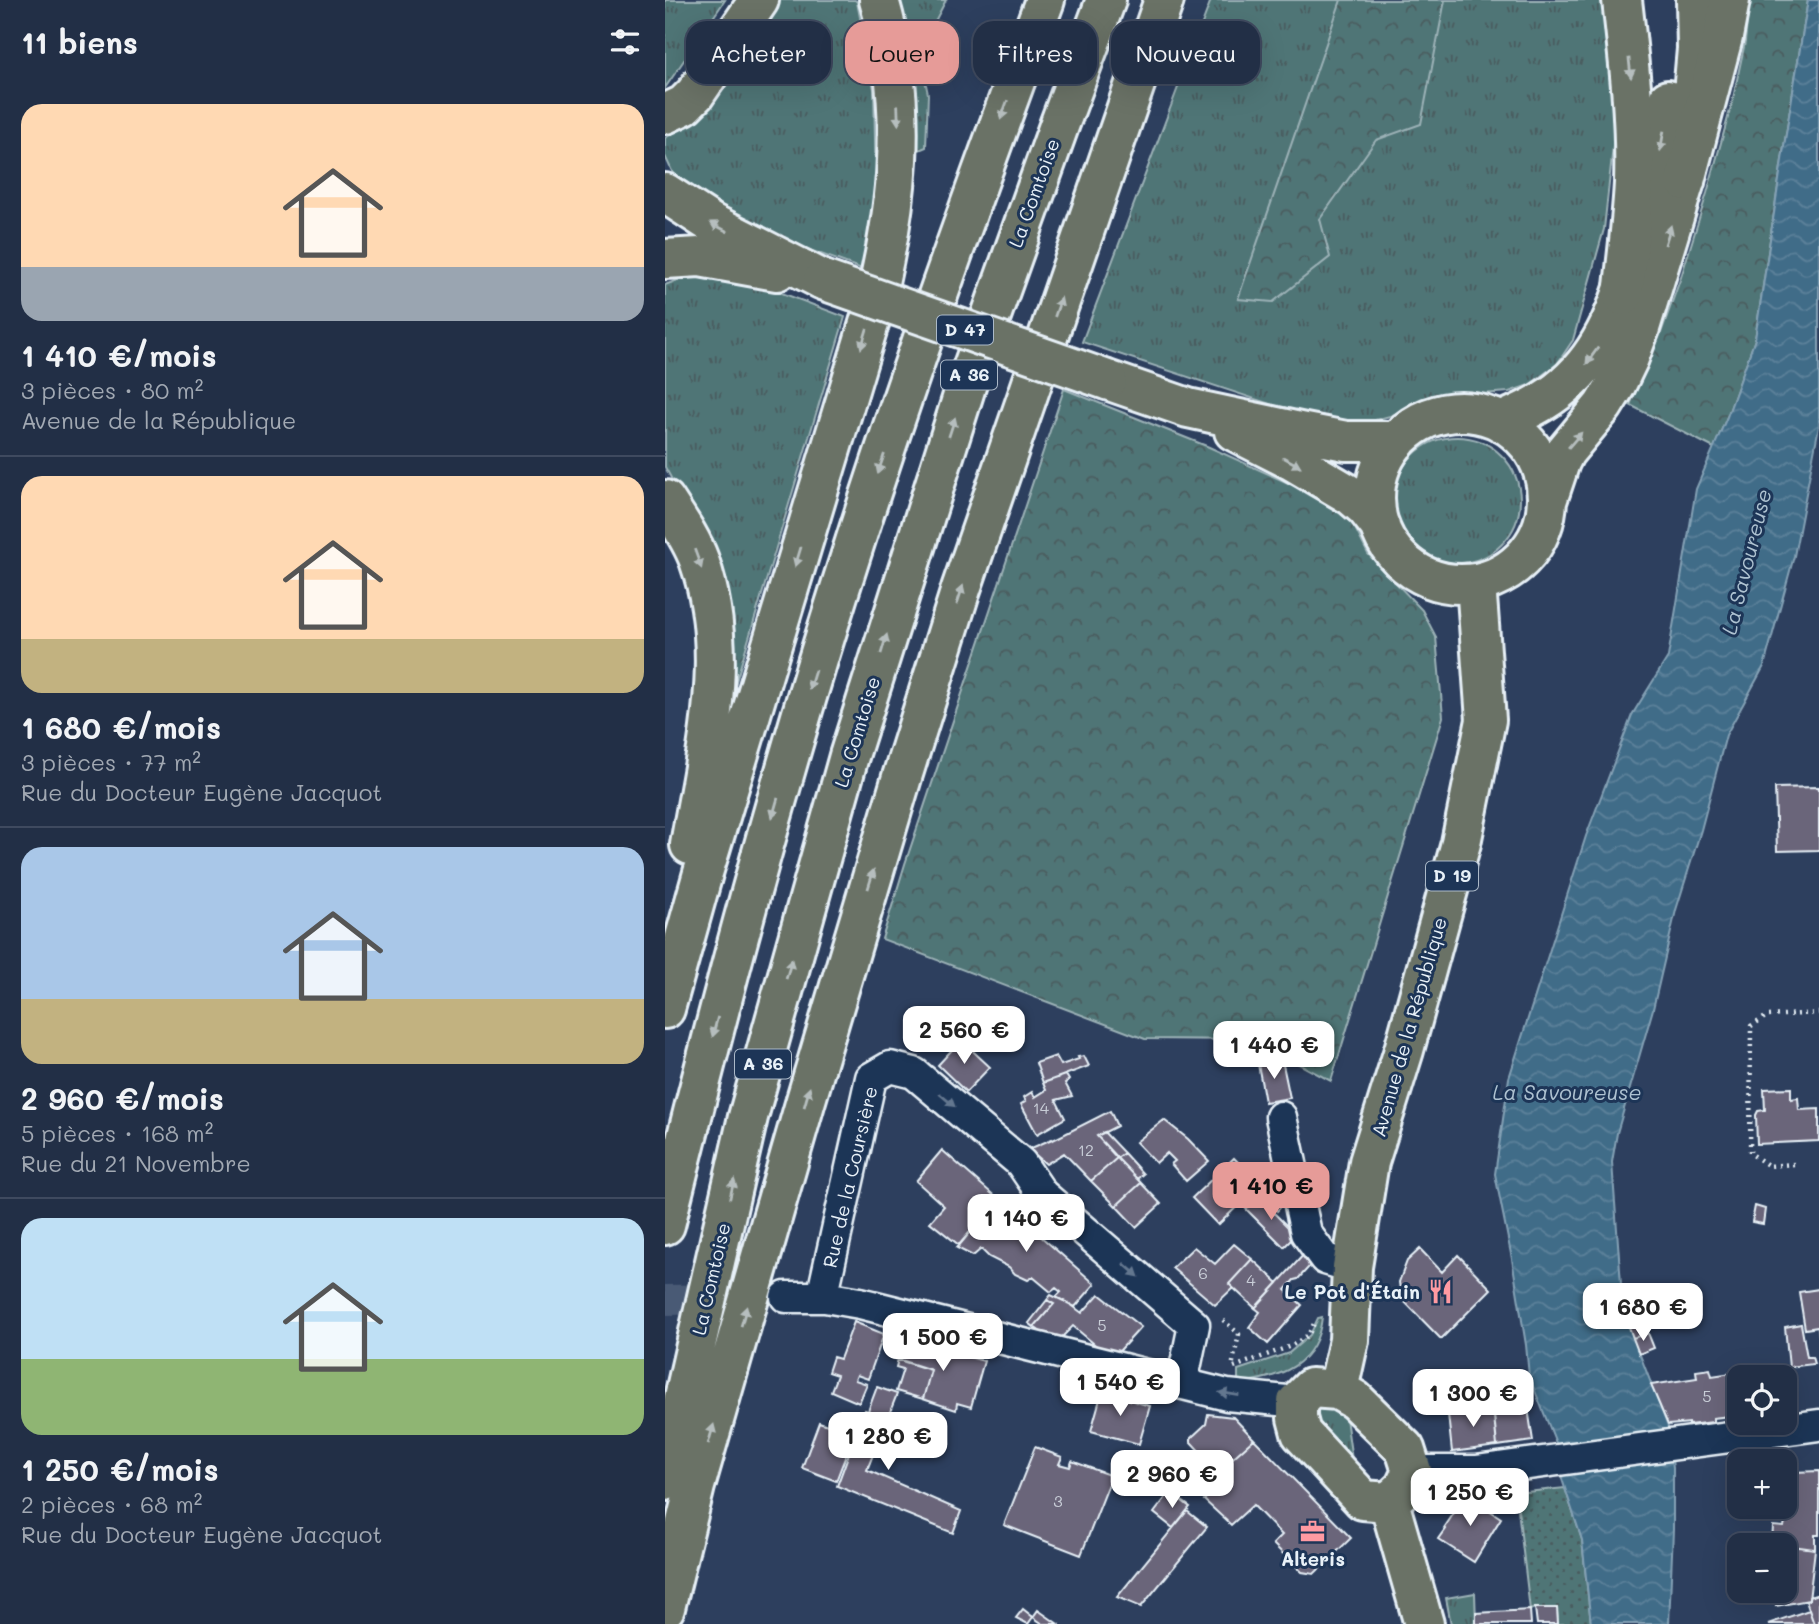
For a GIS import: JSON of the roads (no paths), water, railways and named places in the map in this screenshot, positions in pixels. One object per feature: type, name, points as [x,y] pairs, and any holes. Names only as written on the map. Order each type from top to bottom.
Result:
[{"type":"main road","points":[[665,114],[684,104],[695,94],[759,0]]},
{"type":"main road","points":[[665,1009],[711,847],[870,320],[884,263],[892,217],[898,110],[891,51],[879,0]]},
{"type":"main road","name":"A 36","points":[[665,1225],[746,911],[793,742],[851,555],[958,240],[1045,0]]},
{"type":"main road","name":"La Comtoise","points":[[665,1481],[748,1117],[849,756],[967,383],[1107,0]]},
{"type":"main road","points":[[665,1608],[695,1486],[902,777],[961,589],[1164,0]]},
{"type":"main road","points":[[1127,108],[1178,0]]},
{"type":"main road","points":[[1622,0],[1634,143],[1630,240],[1623,296]]},
{"type":"main road","points":[[1501,422],[1549,398],[1567,384],[1596,351],[1623,296],[1658,168],[1668,97],[1675,0]]},
{"type":"main road","points":[[1685,181],[1697,49],[1696,0]]},
{"type":"main road","points":[[1547,501],[1565,452],[1603,406],[1616,385],[1640,328],[1685,181],[1723,37],[1730,0]]},
{"type":"main road","name":"D 47","points":[[665,192],[722,229],[823,280],[1188,408],[1333,439],[1397,441]]},
{"type":"main road","name":"D 47","points":[[665,259],[700,257],[823,280]]},
{"type":"main road","name":"D 47","points":[[1188,408],[1291,460],[1352,496],[1380,526]]},
{"type":"main road","points":[[1464,412],[1501,422],[1530,446],[1540,463],[1546,482],[1547,501],[1540,534],[1520,561],[1507,571],[1476,583],[1445,582],[1417,572],[1394,552],[1380,526],[1375,496],[1381,467],[1397,441],[1411,428],[1427,419],[1445,413],[1464,412]]},
{"type":"main road","points":[[665,499],[692,544],[703,575],[714,625],[716,664],[709,729],[665,1003]]},
{"type":"main road","name":"Avenue de la République","points":[[1338,1390],[1349,1340],[1352,1267],[1369,1162],[1404,1050],[1461,843],[1486,720],[1476,583]]},
{"type":"main road","points":[[1311,1388],[1338,1390],[1355,1400],[1405,1448],[1412,1471],[1404,1488],[1389,1503],[1363,1500],[1301,1433],[1297,1402],[1311,1388]]},
{"type":"main road","points":[[1389,1503],[1424,1624]]},
{"type":"street","name":"Rue de la Coursière","points":[[825,1297],[825,1284],[871,1078],[890,1067],[914,1073],[1021,1163],[1042,1194],[1194,1325],[1182,1383]]},
{"type":"street","points":[[1281,1117],[1306,1233],[1325,1259],[1352,1267]]},
{"type":"street","points":[[786,1297],[825,1297],[873,1306],[1227,1395],[1297,1402]]},
{"type":"street","points":[[1412,1471],[1476,1471],[1819,1425]]},
{"type":"water","name":"La Savoureuse","points":[[1808,0],[1819,0],[1819,426],[1794,556],[1764,666],[1726,735],[1676,910],[1653,1009],[1617,1133],[1612,1162],[1623,1311],[1668,1427],[1673,1468],[1669,1624],[1591,1624],[1582,1540],[1562,1479],[1556,1443],[1529,1376],[1512,1259],[1495,1174],[1509,1078],[1586,836],[1632,715],[1668,657],[1696,489],[1727,417],[1755,339]]},
{"type":"tunnel","points":[[665,1300],[768,1298]]},
{"type":"place","name":"Le Pot d'Étain","points":[[1440,1292]]},
{"type":"place","name":"Alteris","points":[[1313,1531]]}]
